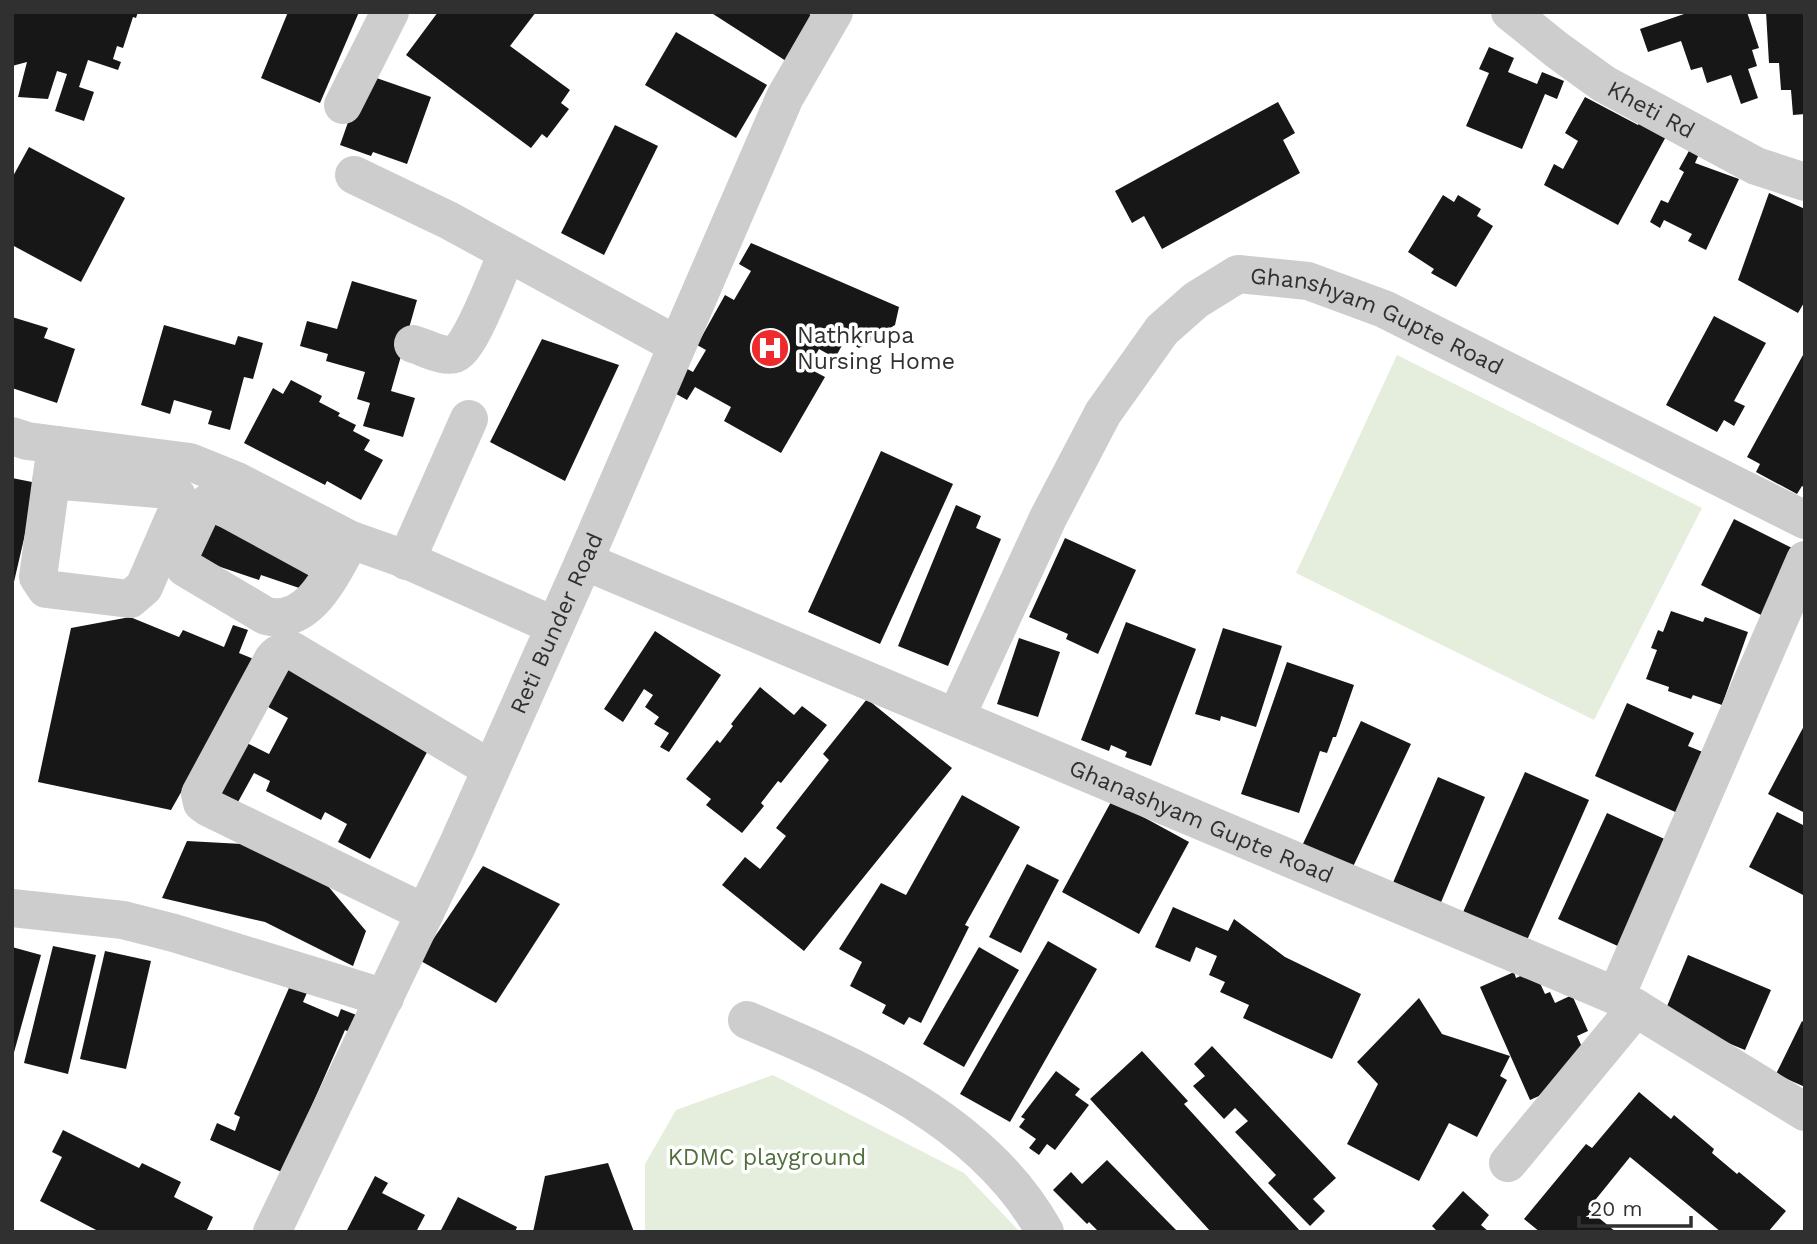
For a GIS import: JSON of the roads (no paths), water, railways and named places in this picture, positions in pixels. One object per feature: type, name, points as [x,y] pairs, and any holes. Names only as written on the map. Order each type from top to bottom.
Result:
[{"type":"street","points":[[344,105],[390,12]]},
{"type":"street","name":"Reti Bunder Road","points":[[272,1232],[385,999],[491,769],[785,97],[834,12]]},
{"type":"street","name":"Kheti Rd","points":[[1510,12],[1604,84],[1756,166],[1805,182]]},
{"type":"street","points":[[354,175],[448,220],[677,345]]},
{"type":"street","points":[[413,344],[451,356],[459,353],[469,341],[507,253]]},
{"type":"street","name":"Ghanshyam Gupte Road","points":[[956,717],[1048,518],[1103,413],[1162,330],[1196,300],[1238,274],[1308,281],[1384,309],[1805,520]]},
{"type":"street","points":[[406,561],[470,419]]},
{"type":"street","points":[[12,436],[27,441],[54,462],[190,462],[237,481],[343,554],[406,561],[555,626]]},
{"type":"street","points":[[1508,1163],[1626,1002],[1805,560]]},
{"type":"street","name":"Ghanashyam Gupte Road","points":[[584,561],[1626,1002],[1805,1112]]},
{"type":"street","points":[[425,913],[209,807],[202,803],[200,793],[273,659],[285,650],[293,651],[491,769]]},
{"type":"street","points":[[12,908],[122,920],[174,933],[385,999]]},
{"type":"street","points":[[747,1020],[839,1058],[905,1095],[986,1154],[1031,1205],[1045,1232]]},
{"type":"place","name":"Nathkrupa Nursing Home","points":[[770,348]]},
{"type":"park label","name":"KDMC playground","points":[[767,1157]]}]
